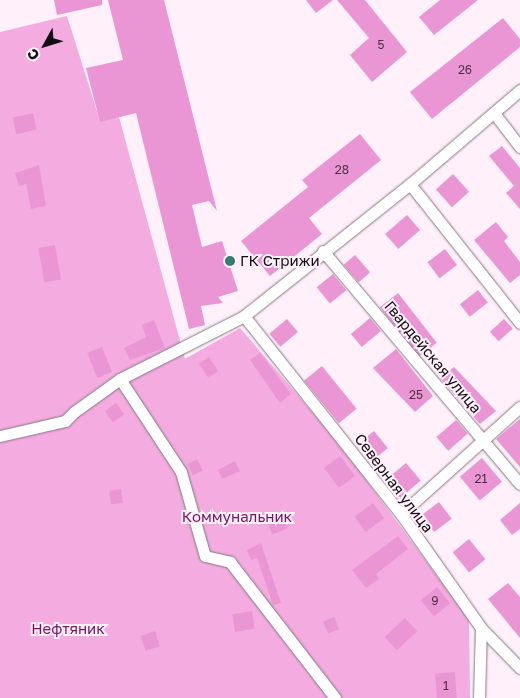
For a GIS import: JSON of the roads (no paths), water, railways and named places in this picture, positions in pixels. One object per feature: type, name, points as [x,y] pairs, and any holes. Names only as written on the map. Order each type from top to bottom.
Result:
[{"type":"street","points":[[0,436],[65,422],[74,412],[120,379],[244,316],[323,251],[410,184],[520,90]]},
{"type":"street","points":[[494,112],[520,146]]},
{"type":"street","points":[[410,184],[520,323]]},
{"type":"street","name":"Гвардейская улица","points":[[323,251],[520,484]]},
{"type":"street","name":"Северная улица","points":[[244,316],[401,514],[481,628],[520,668]]},
{"type":"street","points":[[120,379],[181,472],[205,556],[230,562],[335,698]]},
{"type":"street","points":[[401,514],[482,438],[520,407]]},
{"type":"street","points":[[479,698],[481,628]]},
{"type":"place","name":"ГК Стрижи","points":[[230,261]]},
{"type":"park label","name":"Коммунальник","points":[[237,517]]},
{"type":"park label","name":"Нефтяник","points":[[68,629]]}]
